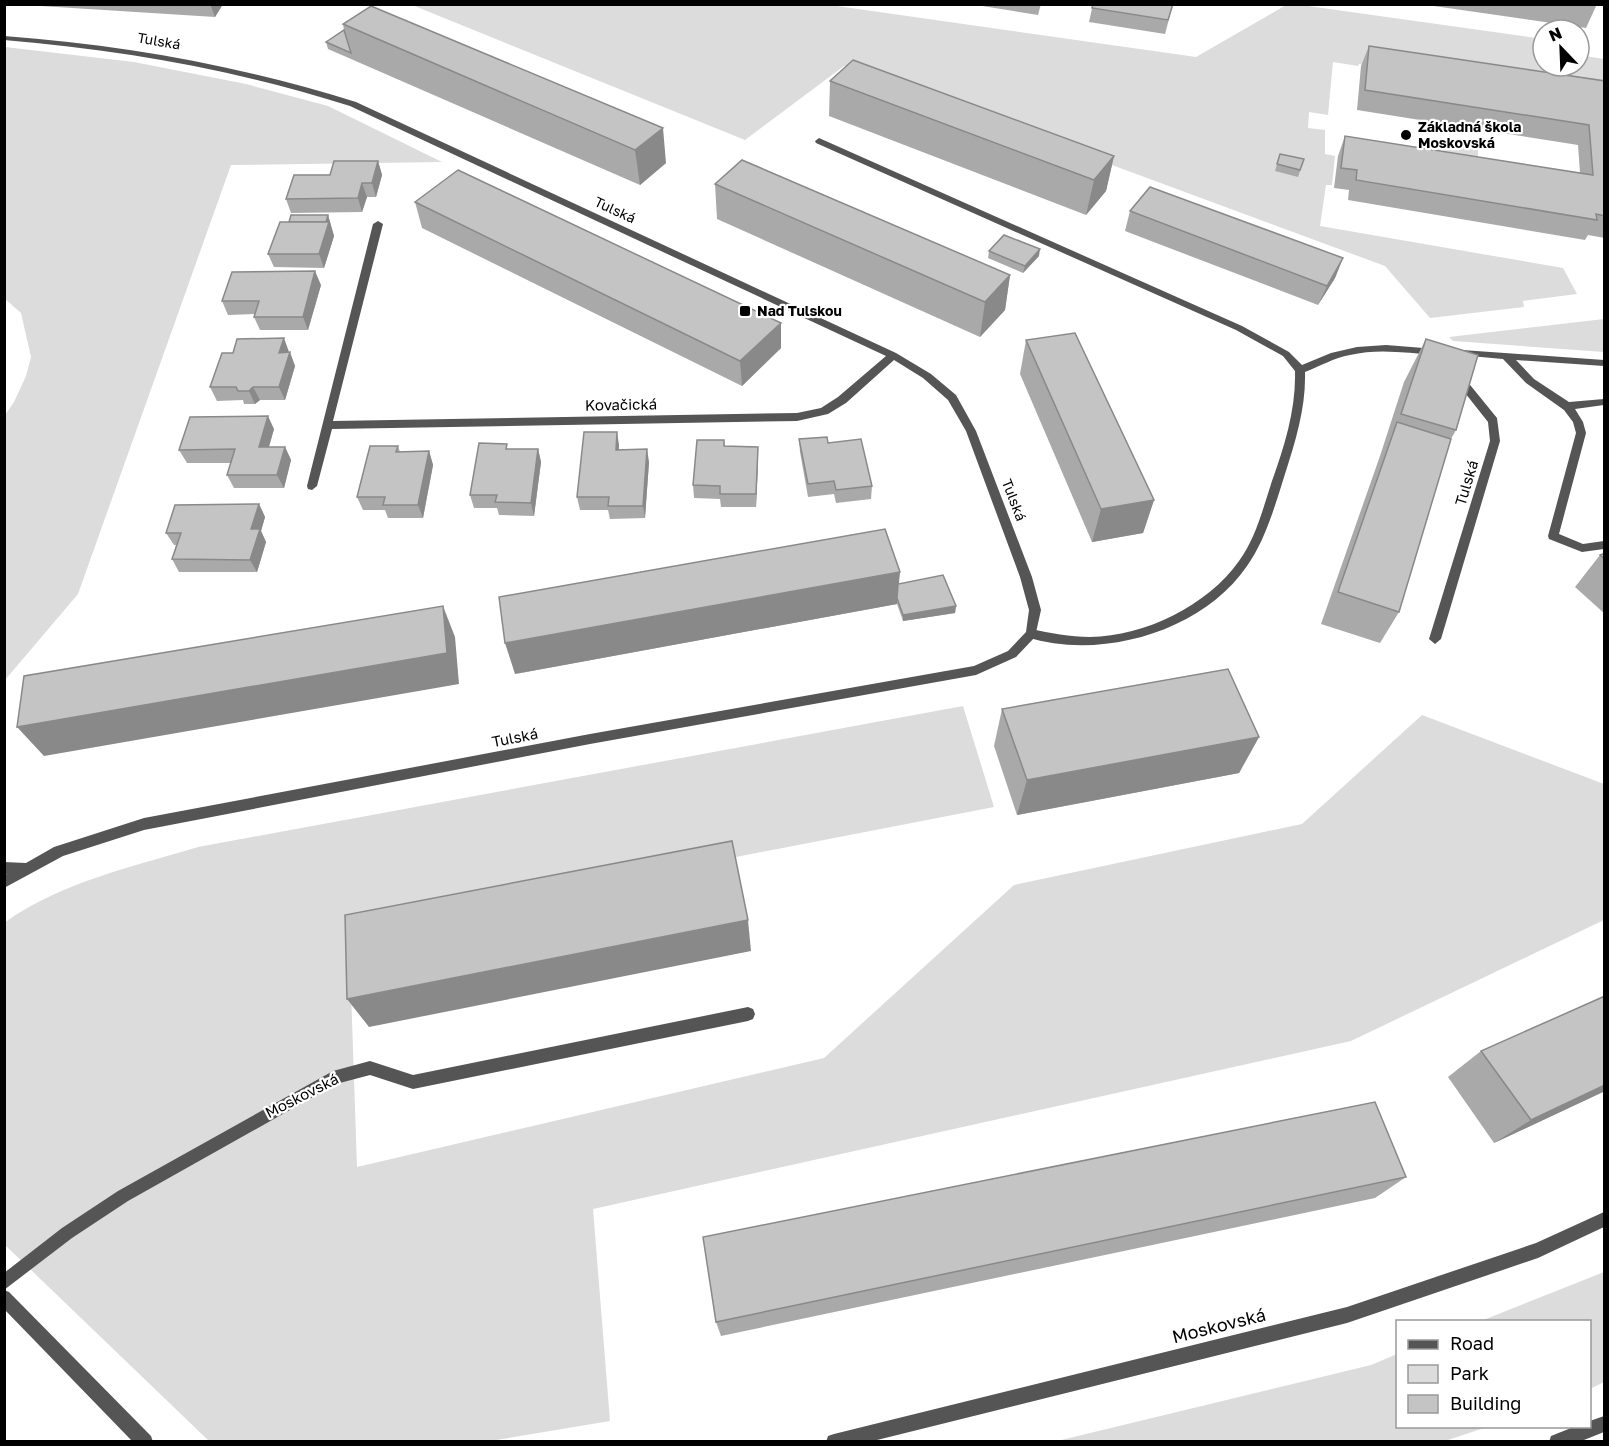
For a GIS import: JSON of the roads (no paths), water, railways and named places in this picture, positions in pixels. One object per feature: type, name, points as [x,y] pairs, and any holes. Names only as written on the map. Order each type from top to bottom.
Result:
[{"type":"street","name":"Tulská","points":[[4,38],[113,49],[201,63],[280,80],[353,104],[893,355],[927,376],[952,398],[971,431],[1026,577],[1035,610],[1031,634],[1012,654],[976,670],[590,739],[144,824],[59,851],[4,882]]},
{"type":"street","points":[[819,141],[1239,328],[1286,354],[1300,370],[1298,411],[1289,446],[1251,549],[1237,573],[1195,607],[1136,635],[1099,641],[1069,641],[1031,634]]},
{"type":"street","points":[[312,486],[378,224]]},
{"type":"street","points":[[1300,370],[1334,356],[1380,348],[1444,360],[1506,356],[1605,363]]},
{"type":"street","name":"Kovačická","points":[[328,425],[797,417],[824,411],[842,400],[893,355]]},
{"type":"street","points":[[1506,356],[1528,380],[1568,406],[1578,417],[1581,433],[1552,536],[1582,548],[1605,545]]},
{"type":"street","name":"Tulská","points":[[1435,639],[1495,441],[1493,421],[1444,360]]},
{"type":"street","points":[[1568,406],[1605,402]]},
{"type":"street","points":[[4,868],[26,868]]},
{"type":"street","name":"Moskovská","points":[[4,1283],[67,1233],[123,1196],[333,1078],[370,1068],[413,1082],[748,1014]]},
{"type":"street","name":"Moskovská","points":[[834,1442],[1347,1315],[1539,1250],[1605,1219]]},
{"type":"street","points":[[4,1298],[145,1442]]},
{"type":"street","points":[[1557,1442],[1605,1424]]},
{"type":"place","name":"Základná škola Moskovská","points":[[1406,135]]},
{"type":"place","name":"Nad Tulskou","points":[[745,311]]}]
